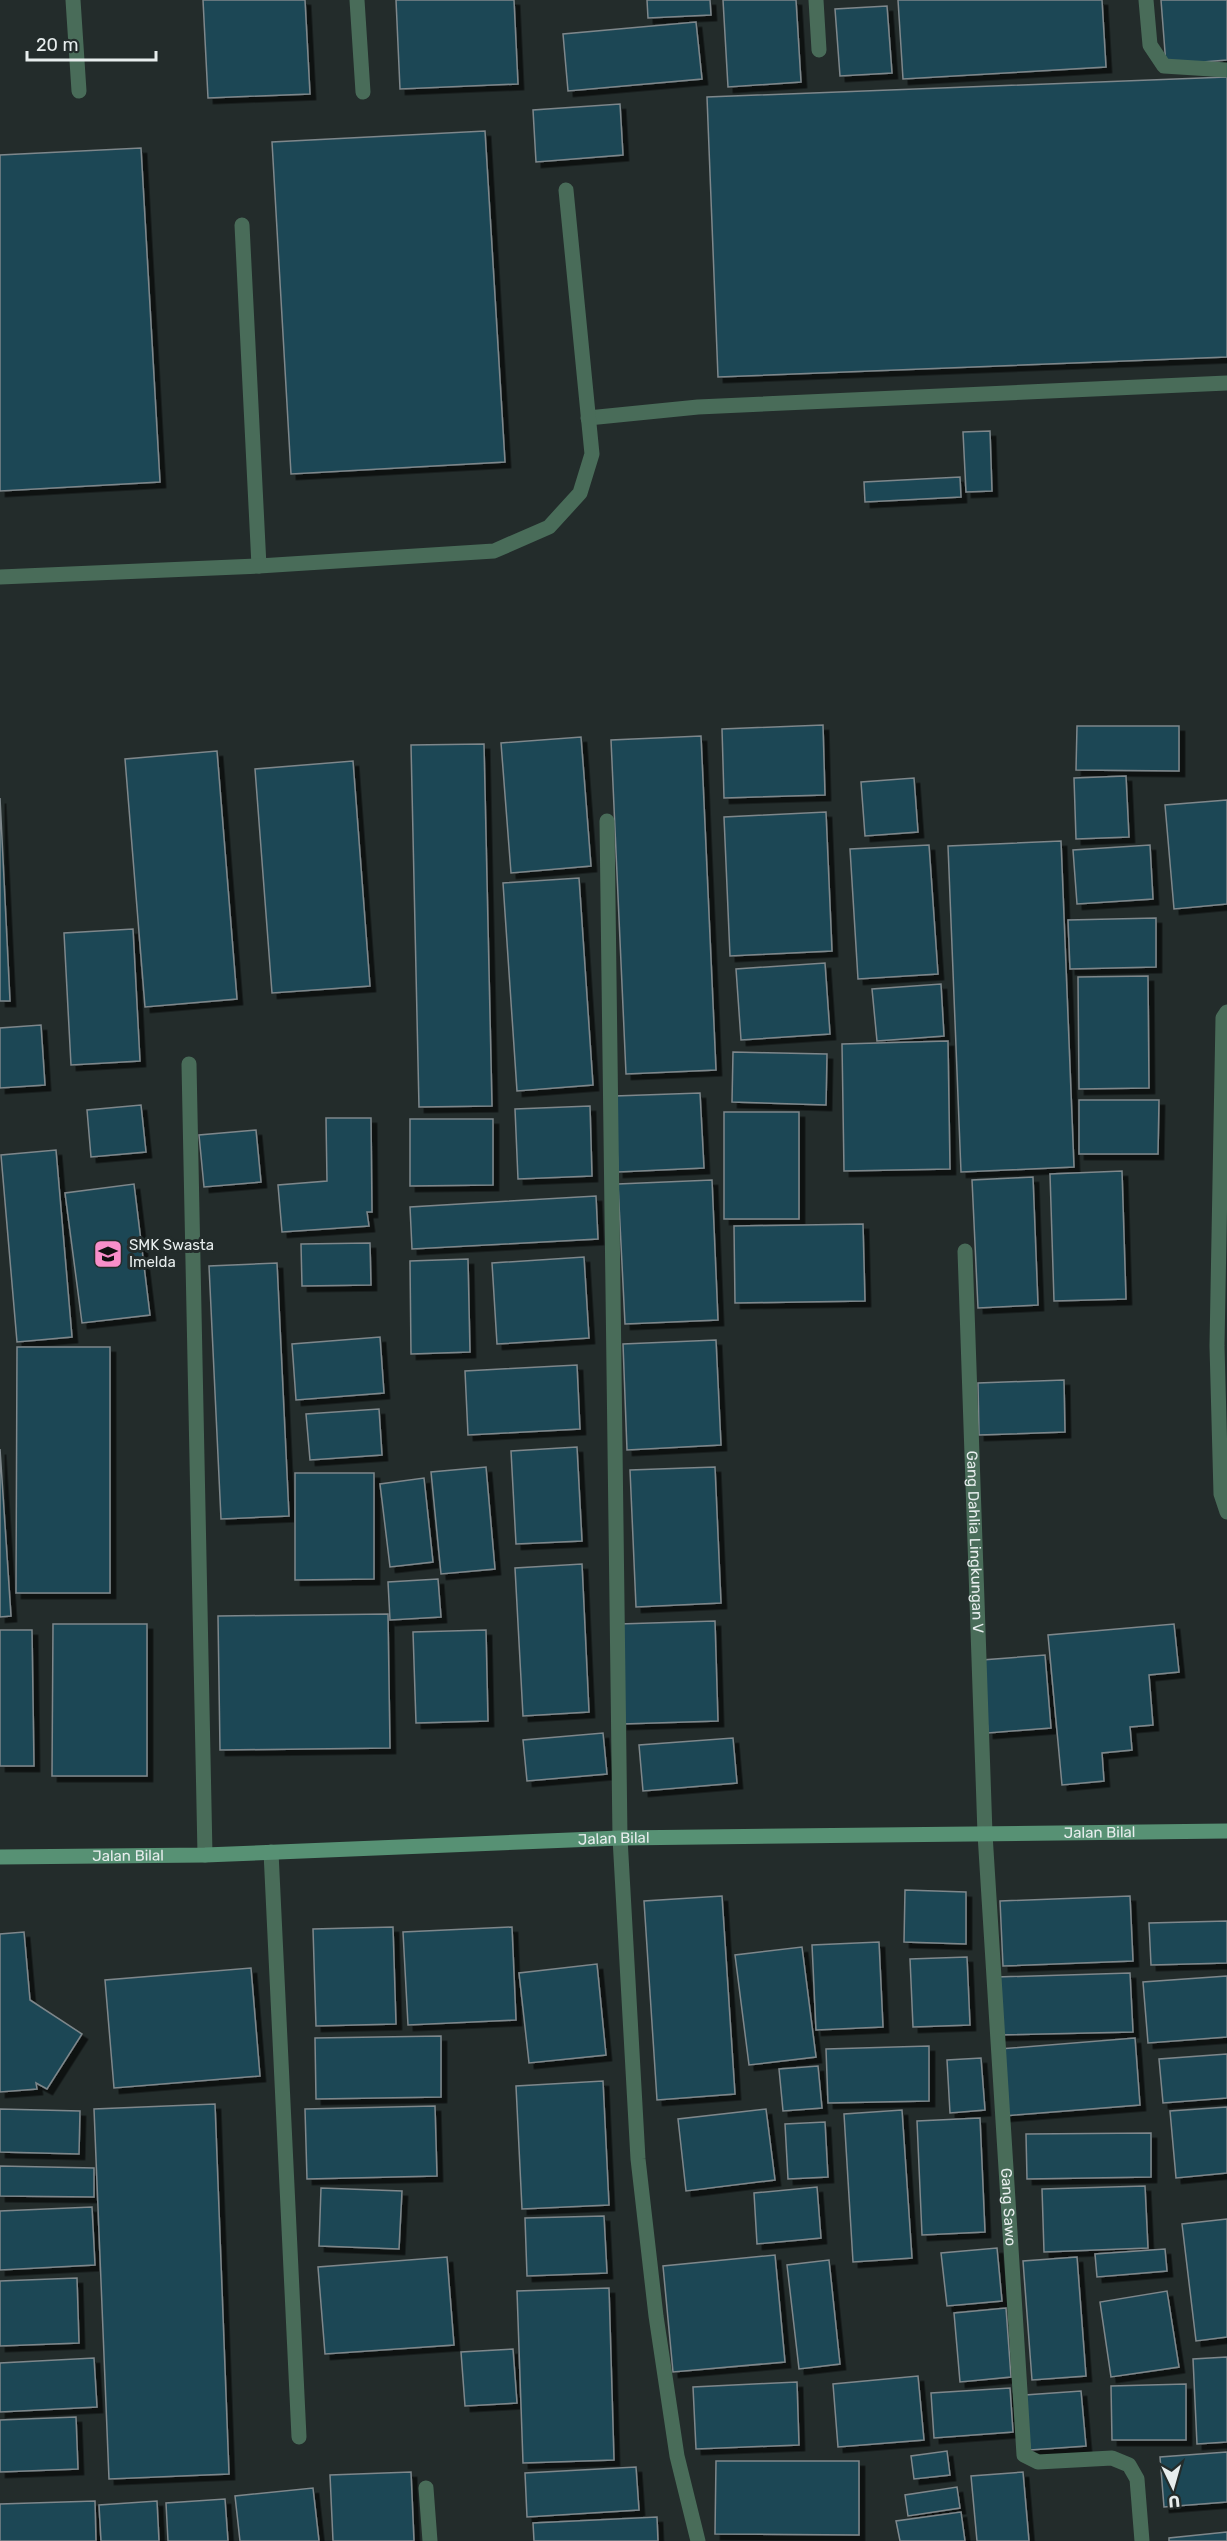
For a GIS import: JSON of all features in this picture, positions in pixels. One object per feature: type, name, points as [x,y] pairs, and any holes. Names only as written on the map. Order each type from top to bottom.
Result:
[{"type":"main road","name":"Jalan Bilal","points":[[0,1857],[205,1855],[620,1838],[1227,1832]]},
{"type":"street","points":[[73,0],[79,91]]},
{"type":"street","points":[[357,0],[363,92]]},
{"type":"street","points":[[816,0],[819,50]]},
{"type":"street","points":[[1146,0],[1150,45],[1164,66],[1227,70]]},
{"type":"street","points":[[0,577],[259,566],[494,551],[549,527],[580,493],[592,454],[566,190]]},
{"type":"street","points":[[242,225],[259,566]]},
{"type":"street","points":[[588,418],[698,407],[1227,383]]},
{"type":"street","points":[[606,821],[620,1838],[642,2193],[656,2316],[677,2456],[698,2541]]},
{"type":"street","points":[[1227,1012],[1223,1018],[1217,1346],[1221,1494],[1227,1512]]},
{"type":"street","points":[[189,1064],[205,1855]]},
{"type":"street","name":"Gang Dahlia Lingkungan V","points":[[965,1251],[985,1834]]},
{"type":"street","name":"Gang Sawo","points":[[985,1834],[1024,2455],[1038,2462],[1112,2458],[1129,2465],[1137,2479],[1142,2541]]},
{"type":"street","points":[[271,1852],[299,2437]]},
{"type":"street","points":[[426,2488],[430,2541]]},
{"type":"building","points":[[203,0],[305,0],[310,94],[208,98]]},
{"type":"building","points":[[396,0],[514,0],[518,84],[400,89]]},
{"type":"building","points":[[647,0],[710,0],[711,15],[648,18]]},
{"type":"building","points":[[723,0],[796,0],[801,82],[728,87]]},
{"type":"building","points":[[898,0],[1102,0],[1106,67],[903,79]]},
{"type":"building","points":[[1161,0],[1227,0],[1227,60],[1166,65]]},
{"type":"building","points":[[887,6],[892,73],[840,76],[835,9]]},
{"type":"building","points":[[696,22],[702,79],[568,91],[563,34]]},
{"type":"building","points":[[1227,77],[1227,357],[718,377],[707,97]]},
{"type":"building","points":[[620,104],[623,155],[536,162],[533,110]]},
{"type":"building","points":[[485,131],[505,462],[291,474],[272,142]]},
{"type":"building","points":[[141,148],[160,482],[0,491],[0,155]]},
{"type":"building","points":[[990,431],[992,491],[966,492],[963,432]]},
{"type":"building","points":[[960,477],[961,497],[865,502],[864,482]]},
{"type":"building","points":[[823,725],[825,795],[724,798],[722,729]]},
{"type":"building","points":[[1077,726],[1179,726],[1179,771],[1076,770]]},
{"type":"building","points":[[701,736],[716,1070],[626,1074],[611,740]]},
{"type":"building","points":[[581,737],[591,866],[511,873],[501,743]]},
{"type":"building","points":[[484,744],[492,1106],[419,1107],[411,745]]},
{"type":"building","points":[[217,751],[237,999],[145,1007],[125,759]]},
{"type":"building","points":[[353,761],[370,986],[272,993],[255,769]]},
{"type":"building","points":[[1126,776],[1129,837],[1076,839],[1074,778]]},
{"type":"building","points":[[914,778],[918,832],[865,836],[861,782]]},
{"type":"building","points":[[0,798],[10,1001],[0,1001]]},
{"type":"building","points":[[1227,800],[1227,904],[1174,909],[1165,805]]},
{"type":"building","points":[[826,812],[832,951],[730,956],[724,817]]},
{"type":"building","points":[[1061,841],[1074,1167],[961,1172],[948,846]]},
{"type":"building","points":[[929,845],[938,974],[858,979],[850,849]]},
{"type":"building","points":[[1150,845],[1153,899],[1077,904],[1073,850]]},
{"type":"building","points":[[579,878],[593,1085],[517,1091],[503,883]]},
{"type":"building","points":[[1156,918],[1156,967],[1070,969],[1068,920]]},
{"type":"building","points":[[133,929],[140,1061],[71,1065],[64,933]]},
{"type":"building","points":[[825,963],[830,1034],[741,1040],[736,969]]},
{"type":"building","points":[[1148,976],[1149,1088],[1079,1089],[1078,977]]},
{"type":"building","points":[[941,984],[944,1036],[877,1041],[872,989]]},
{"type":"building","points":[[41,1025],[45,1085],[0,1088],[0,1028]]},
{"type":"building","points":[[948,1041],[950,1169],[844,1171],[842,1044]]},
{"type":"building","points":[[733,1052],[827,1054],[826,1105],[732,1102]]},
{"type":"building","points":[[700,1093],[704,1168],[618,1172],[615,1096]]},
{"type":"building","points":[[1079,1100],[1159,1100],[1158,1154],[1079,1154]]},
{"type":"building","points":[[141,1105],[146,1152],[91,1157],[87,1110]]},
{"type":"building","points":[[590,1106],[592,1176],[518,1179],[515,1109]]},
{"type":"building","points":[[724,1112],[799,1112],[799,1219],[724,1219]]},
{"type":"building","points":[[326,1118],[371,1118],[372,1212],[367,1212],[369,1226],[282,1232],[278,1185],[327,1181]]},
{"type":"building","points":[[410,1119],[493,1119],[493,1185],[410,1186]]},
{"type":"building","points":[[256,1130],[261,1182],[204,1187],[199,1135]]},
{"type":"building","points":[[56,1150],[72,1337],[17,1342],[1,1155]]},
{"type":"building","points":[[1122,1171],[1126,1299],[1054,1301],[1050,1174]]},
{"type":"building","points":[[1033,1177],[1038,1305],[978,1308],[972,1180]]},
{"type":"building","points":[[712,1180],[718,1320],[625,1324],[618,1184]]},
{"type":"building","name":"SMK Swasta Imelda","points":[[134,1184],[150,1315],[82,1323],[65,1193]]},
{"type":"building","points":[[596,1196],[598,1239],[412,1249],[410,1207]]},
{"type":"building","points":[[863,1224],[865,1301],[735,1303],[734,1226]]},
{"type":"building","points":[[370,1243],[371,1285],[302,1286],[301,1244]]},
{"type":"building","points":[[584,1257],[589,1338],[497,1344],[492,1263]]},
{"type":"building","points":[[468,1259],[470,1352],[411,1354],[410,1261]]},
{"type":"building","points":[[277,1263],[289,1516],[221,1519],[209,1266]]},
{"type":"building","points":[[380,1337],[384,1393],[296,1400],[292,1344]]},
{"type":"building","points":[[716,1340],[721,1445],[627,1450],[623,1344]]},
{"type":"building","points":[[17,1347],[110,1347],[110,1593],[16,1593]]},
{"type":"building","points":[[577,1365],[580,1429],[468,1435],[465,1371]]},
{"type":"building","points":[[1064,1380],[1065,1432],[979,1435],[978,1383]]},
{"type":"building","points":[[379,1409],[382,1455],[310,1460],[306,1414]]},
{"type":"building","points":[[577,1447],[582,1541],[516,1544],[511,1451]]},
{"type":"building","points":[[0,1449],[11,1616],[0,1617]]},
{"type":"building","points":[[486,1467],[495,1569],[441,1574],[431,1472]]},
{"type":"building","points":[[715,1467],[721,1603],[636,1607],[630,1470]]},
{"type":"building","points":[[295,1473],[374,1473],[374,1579],[295,1580]]},
{"type":"building","points":[[424,1478],[433,1562],[390,1567],[380,1484]]},
{"type":"building","points":[[582,1564],[589,1712],[523,1716],[515,1568]]},
{"type":"building","points":[[438,1579],[441,1617],[390,1620],[388,1582]]},
{"type":"building","points":[[388,1614],[390,1748],[220,1750],[218,1616]]},
{"type":"building","points":[[715,1621],[718,1721],[622,1724],[619,1624]]},
{"type":"building","points":[[53,1624],[147,1624],[147,1776],[52,1776]]},
{"type":"building","points":[[1174,1624],[1179,1672],[1149,1675],[1153,1725],[1130,1727],[1132,1750],[1102,1753],[1104,1781],[1062,1785],[1048,1635]]},
{"type":"building","points":[[0,1630],[32,1630],[34,1766],[0,1766]]},
{"type":"building","points":[[486,1630],[488,1721],[416,1723],[413,1632]]},
{"type":"building","points":[[1045,1655],[1051,1728],[988,1733],[982,1660]]},
{"type":"building","points":[[603,1733],[607,1774],[527,1781],[523,1740]]},
{"type":"building","points":[[733,1738],[737,1783],[643,1791],[639,1745]]},
{"type":"building","points":[[905,1890],[966,1892],[966,1944],[904,1942]]},
{"type":"building","points":[[722,1896],[735,2094],[657,2100],[644,1901]]},
{"type":"building","points":[[1130,1896],[1133,1961],[1003,1966],[1000,1901]]},
{"type":"building","points":[[1227,1921],[1227,1963],[1151,1965],[1149,1923]]},
{"type":"building","points":[[393,1927],[396,2024],[316,2026],[313,1929]]},
{"type":"building","points":[[512,1927],[516,2020],[408,2025],[403,1932]]},
{"type":"building","points":[[24,1932],[30,2000],[82,2034],[47,2089],[36,2083],[37,2089],[0,2092],[0,1934]]},
{"type":"building","points":[[879,1942],[883,2027],[816,2030],[812,1945]]},
{"type":"building","points":[[802,1947],[816,2057],[749,2065],[735,1955]]},
{"type":"building","points":[[967,1957],[970,2025],[913,2027],[910,1959]]},
{"type":"building","points":[[597,1964],[606,2055],[529,2063],[519,1973]]},
{"type":"building","points":[[251,1968],[260,2076],[114,2088],[105,1980]]},
{"type":"building","points":[[1130,1973],[1133,2032],[998,2035],[997,1977]]},
{"type":"building","points":[[1227,1976],[1227,2037],[1148,2043],[1143,1982]]},
{"type":"building","points":[[441,2036],[441,2097],[316,2099],[315,2038]]},
{"type":"building","points":[[1135,2038],[1140,2105],[1004,2116],[999,2049]]},
{"type":"building","points":[[929,2046],[929,2101],[828,2103],[826,2049]]},
{"type":"building","points":[[1227,2054],[1227,2098],[1163,2103],[1159,2059]]},
{"type":"building","points":[[981,2058],[985,2110],[950,2113],[947,2060]]},
{"type":"building","points":[[818,2066],[822,2108],[783,2111],[779,2069]]},
{"type":"building","points":[[603,2081],[609,2205],[522,2209],[516,2086]]},
{"type":"building","points":[[215,2104],[229,2474],[109,2479],[94,2109]]},
{"type":"building","points":[[435,2106],[437,2176],[307,2179],[305,2109]]},
{"type":"building","points":[[1227,2107],[1227,2173],[1176,2178],[1170,2111]]},
{"type":"building","points":[[0,2109],[80,2111],[79,2154],[0,2152]]},
{"type":"building","points":[[766,2109],[775,2180],[686,2191],[678,2119]]},
{"type":"building","points":[[902,2110],[912,2258],[853,2262],[844,2114]]},
{"type":"building","points":[[980,2118],[985,2232],[922,2235],[917,2121]]},
{"type":"building","points":[[825,2122],[828,2177],[788,2179],[785,2124]]},
{"type":"building","points":[[1151,2133],[1151,2177],[1027,2179],[1026,2134]]},
{"type":"building","points":[[0,2166],[94,2168],[94,2197],[0,2196]]},
{"type":"building","points":[[1145,2186],[1148,2248],[1044,2252],[1042,2189]]},
{"type":"building","points":[[817,2187],[821,2238],[757,2244],[754,2193]]},
{"type":"building","points":[[321,2188],[402,2191],[399,2249],[319,2246]]},
{"type":"building","points":[[92,2207],[95,2265],[0,2270],[0,2211]]},
{"type":"building","points":[[604,2216],[607,2273],[527,2276],[525,2218]]},
{"type":"building","points":[[1227,2219],[1227,2337],[1196,2341],[1182,2224]]},
{"type":"building","points":[[997,2248],[1002,2301],[947,2306],[941,2253]]},
{"type":"building","points":[[1165,2249],[1167,2271],[1097,2277],[1095,2254]]},
{"type":"building","points":[[775,2255],[785,2362],[673,2372],[663,2266]]},
{"type":"building","points":[[447,2257],[454,2345],[325,2354],[318,2267]]},
{"type":"building","points":[[1077,2257],[1086,2376],[1032,2380],[1023,2261]]},
{"type":"building","points":[[829,2260],[840,2364],[799,2369],[787,2265]]},
{"type":"building","points":[[77,2278],[79,2343],[0,2346],[0,2281]]},
{"type":"building","points":[[609,2288],[614,2460],[523,2463],[517,2291]]},
{"type":"building","points":[[1167,2291],[1179,2367],[1111,2377],[1100,2302]]},
{"type":"building","points":[[1006,2308],[1011,2377],[960,2382],[954,2313]]},
{"type":"building","points":[[513,2349],[517,2403],[465,2406],[461,2352]]},
{"type":"building","points":[[1227,2357],[1227,2442],[1197,2444],[1193,2359]]},
{"type":"building","points":[[94,2358],[97,2407],[0,2412],[0,2363]]},
{"type":"building","points":[[918,2376],[924,2440],[838,2447],[833,2384]]},
{"type":"building","points":[[797,2382],[799,2445],[696,2449],[693,2387]]},
{"type":"building","points":[[1186,2384],[1186,2440],[1112,2440],[1111,2386]]},
{"type":"building","points":[[1010,2388],[1013,2432],[934,2438],[931,2393]]},
{"type":"building","points":[[1081,2391],[1086,2446],[1030,2450],[1025,2395]]},
{"type":"building","points":[[76,2417],[78,2469],[0,2472],[0,2420]]},
{"type":"building","points":[[947,2451],[950,2475],[914,2479],[911,2456]]},
{"type":"building","points":[[1227,2452],[1227,2502],[1164,2507],[1160,2457]]},
{"type":"building","points":[[716,2461],[859,2461],[859,2535],[715,2534]]},
{"type":"building","points":[[636,2467],[639,2510],[527,2517],[525,2473]]},
{"type":"building","points":[[411,2472],[414,2541],[333,2541],[330,2475]]},
{"type":"building","points":[[1023,2472],[1029,2541],[977,2541],[971,2476]]},
{"type":"building","points":[[957,2487],[960,2508],[908,2516],[905,2495]]},
{"type":"building","points":[[313,2488],[319,2541],[240,2541],[235,2496]]},
{"type":"building","points":[[225,2499],[228,2541],[168,2541],[166,2503]]},
{"type":"building","points":[[95,2501],[96,2541],[0,2541],[0,2504]]},
{"type":"building","points":[[157,2501],[159,2541],[101,2541],[99,2505]]},
{"type":"building","points":[[961,2512],[965,2541],[900,2541],[896,2521]]},
{"type":"building","points":[[657,2517],[658,2541],[534,2541],[533,2523]]},
{"type":"building","points":[[1227,2532],[1227,2541],[1169,2541],[1169,2538]]},
{"type":"place","name":"SMK Swasta Imelda","points":[[108,1254]]}]
